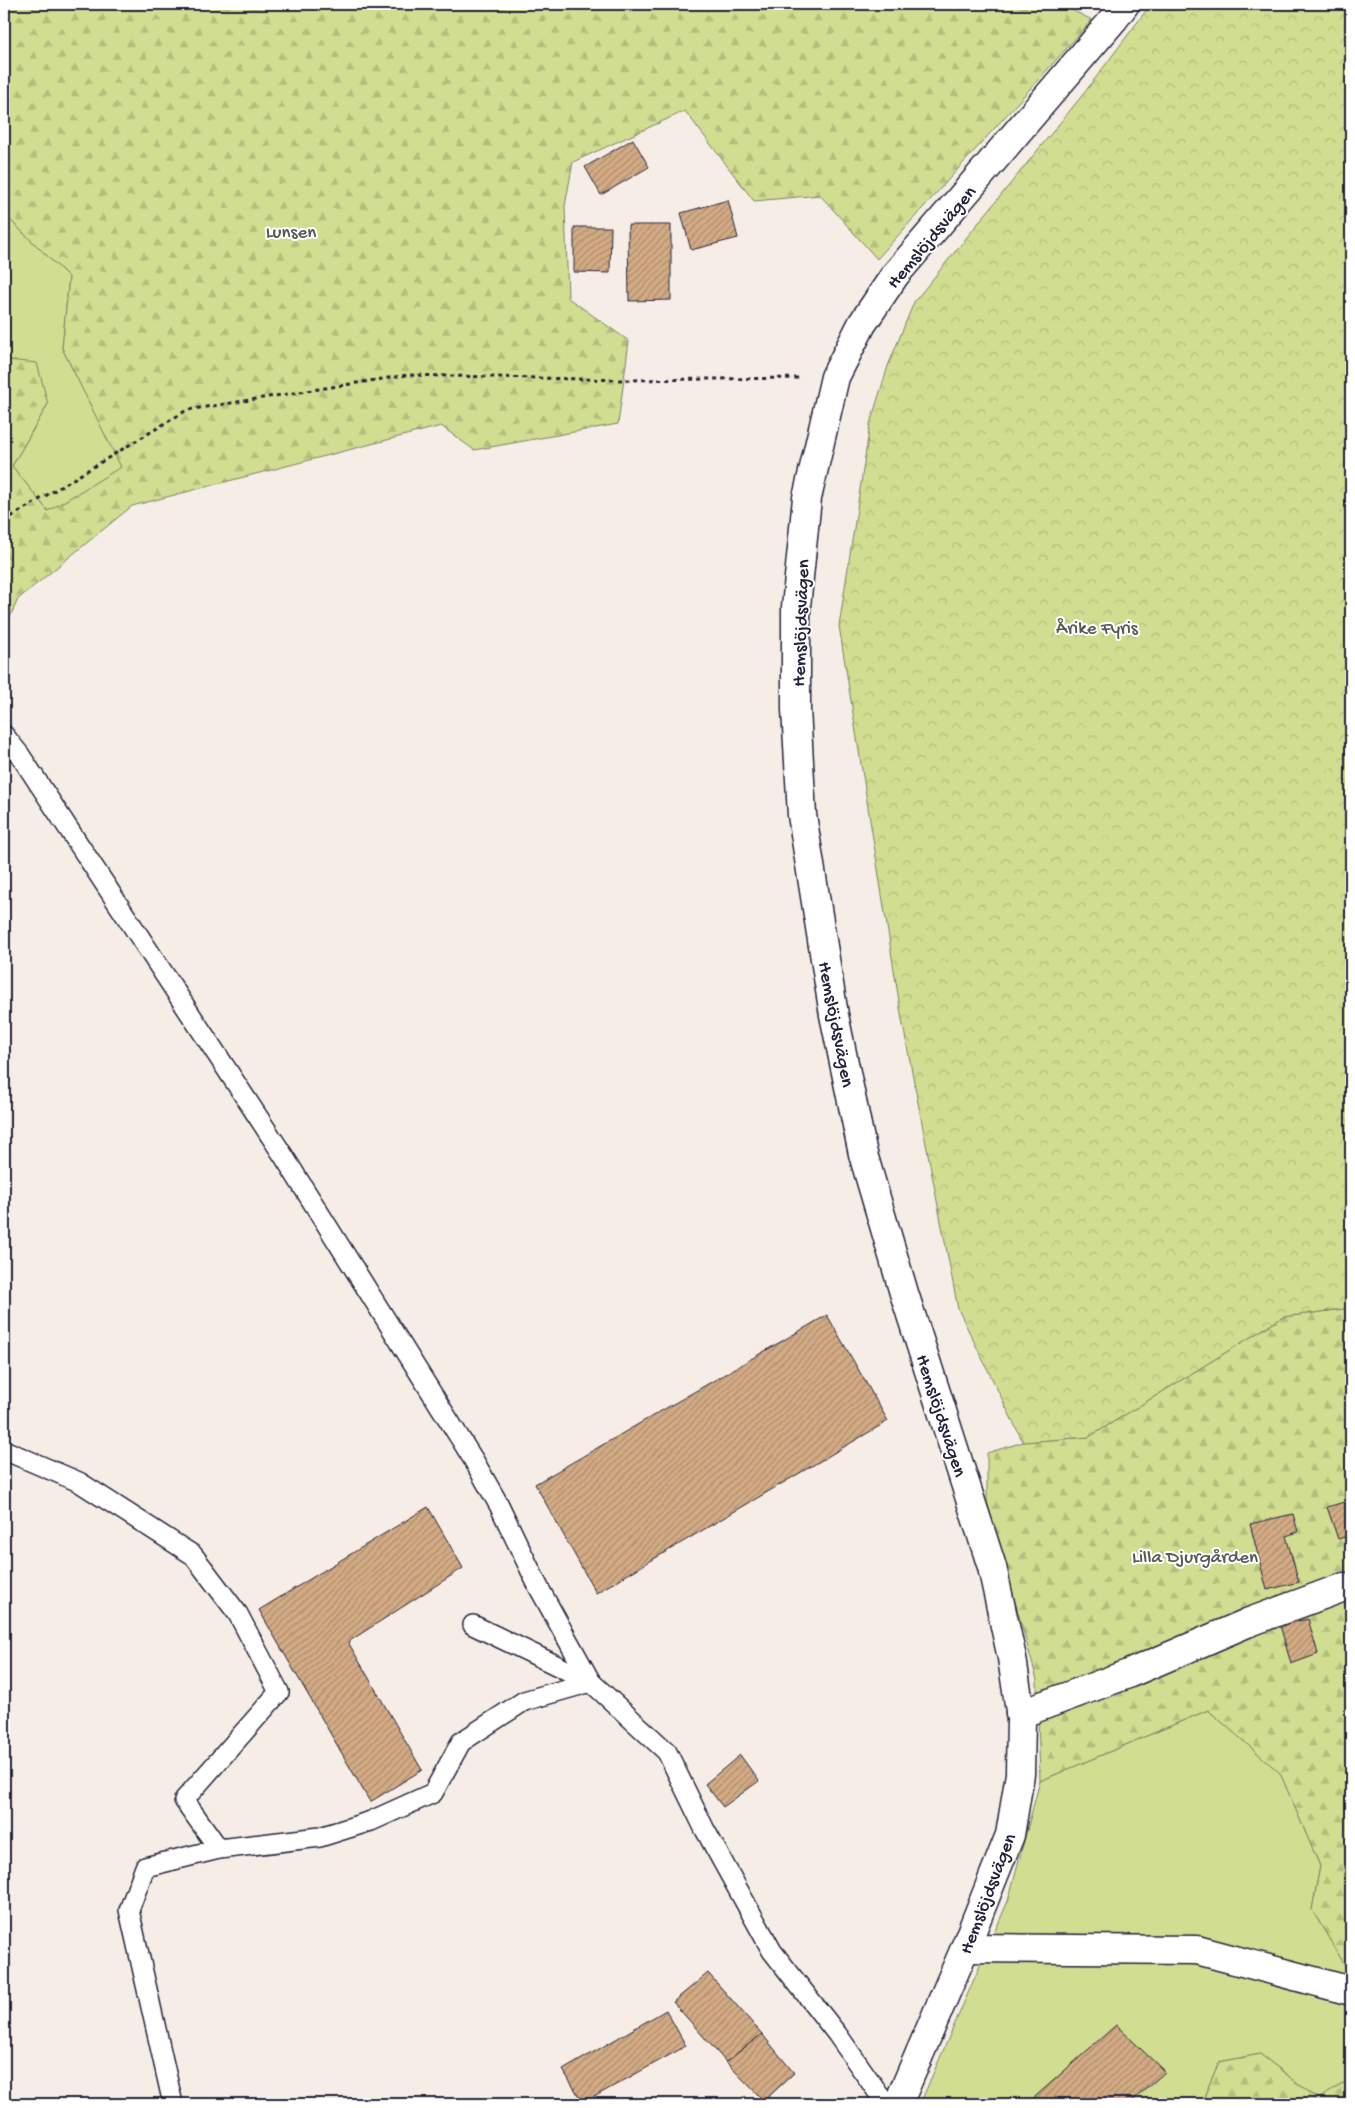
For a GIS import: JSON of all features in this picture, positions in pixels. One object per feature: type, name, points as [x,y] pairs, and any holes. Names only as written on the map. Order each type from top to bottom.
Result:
[{"type":"street","name":"Hemslöjdsvägen","points":[[898,2104],[966,1948],[1010,1835],[1020,1774],[1020,1714],[1012,1658],[992,1567],[904,1293],[863,1154],[834,1014],[802,816],[796,709],[796,607],[807,498],[835,377],[862,324],[895,275],[1125,4]]},
{"type":"street","points":[[1020,1714],[1128,1674],[1247,1623],[1344,1587]]},
{"type":"street","points":[[966,1948],[1197,1950],[1351,1992]]},
{"type":"lane","points":[[4,735],[20,755],[220,1058],[473,1459],[539,1588],[591,1682]]},
{"type":"lane","points":[[4,1450],[79,1482],[193,1556],[238,1614],[279,1692],[184,1800],[219,1849]]},
{"type":"lane","points":[[473,1625],[591,1682],[667,1752],[704,1828],[772,1951],[837,2034],[886,2104]]},
{"type":"lane","points":[[173,2104],[129,1910],[145,1867],[219,1849],[320,1837],[371,1821],[433,1793],[461,1742],[524,1701],[591,1682]]},
{"type":"path","points":[[4,521],[187,410],[407,375],[623,380],[835,377]]},
{"type":"green space","name":"Lunsen","points":[[4,4],[1060,4],[1092,20],[877,259],[820,195],[754,201],[685,111],[573,162],[565,206],[568,298],[629,341],[618,424],[474,450],[441,426],[132,506],[18,599],[4,631],[4,348],[8,360],[37,363],[48,404],[12,466],[48,511],[121,467],[62,348],[69,277],[4,214]]},
{"type":"green space","name":"Årike Fyris","points":[[1151,4],[1351,4],[1351,1308],[1283,1317],[1089,1437],[1023,1442],[958,1309],[902,1020],[839,626],[870,424],[888,366],[914,302],[1085,92]]},
{"type":"green space","points":[[4,214],[69,277],[62,348],[122,467],[48,511],[12,466],[48,404],[8,360],[4,348]]},
{"type":"green space","name":"Lilla Djurgården","points":[[1351,1308],[1351,1975],[1312,1910],[1320,1866],[1280,1773],[1208,1710],[1040,1781],[1037,1680],[987,1502],[987,1453],[1023,1442],[1089,1437],[1283,1317]]},
{"type":"green space","points":[[1208,1710],[1280,1772],[1320,1866],[1312,1910],[1351,1975],[1351,2079],[1318,2099],[1260,2054],[1219,2062],[1201,2104],[920,2104],[1008,1901],[1040,1781]]},
{"type":"green space","points":[[1260,2054],[1318,2099],[1351,2079],[1351,2104],[1201,2104],[1219,2062]]},
{"type":"building","points":[[633,139],[649,167],[601,195],[585,167]]},
{"type":"building","points":[[728,200],[738,238],[691,250],[681,213]]},
{"type":"building","points":[[628,225],[671,225],[671,300],[629,301]]},
{"type":"building","points":[[574,227],[611,227],[610,273],[574,272]]},
{"type":"building","points":[[827,1315],[888,1421],[596,1593],[535,1484]]},
{"type":"building","points":[[1351,1500],[1351,1535],[1338,1539],[1327,1507]]},
{"type":"building","points":[[428,1507],[463,1568],[348,1642],[422,1770],[370,1802],[259,1610]]},
{"type":"building","points":[[1293,1514],[1298,1532],[1286,1536],[1299,1582],[1267,1590],[1250,1524]]},
{"type":"building","points":[[1308,1619],[1318,1654],[1291,1664],[1280,1625]]},
{"type":"building","points":[[740,1755],[759,1781],[723,1807],[705,1784]]},
{"type":"building","points":[[708,1973],[762,2034],[726,2062],[673,2002]]},
{"type":"building","points":[[666,2010],[686,2046],[583,2103],[563,2070]]},
{"type":"building","points":[[1116,2025],[1165,2072],[1129,2104],[1027,2104]]},
{"type":"building","points":[[762,2034],[794,2073],[764,2101],[726,2062]]}]
